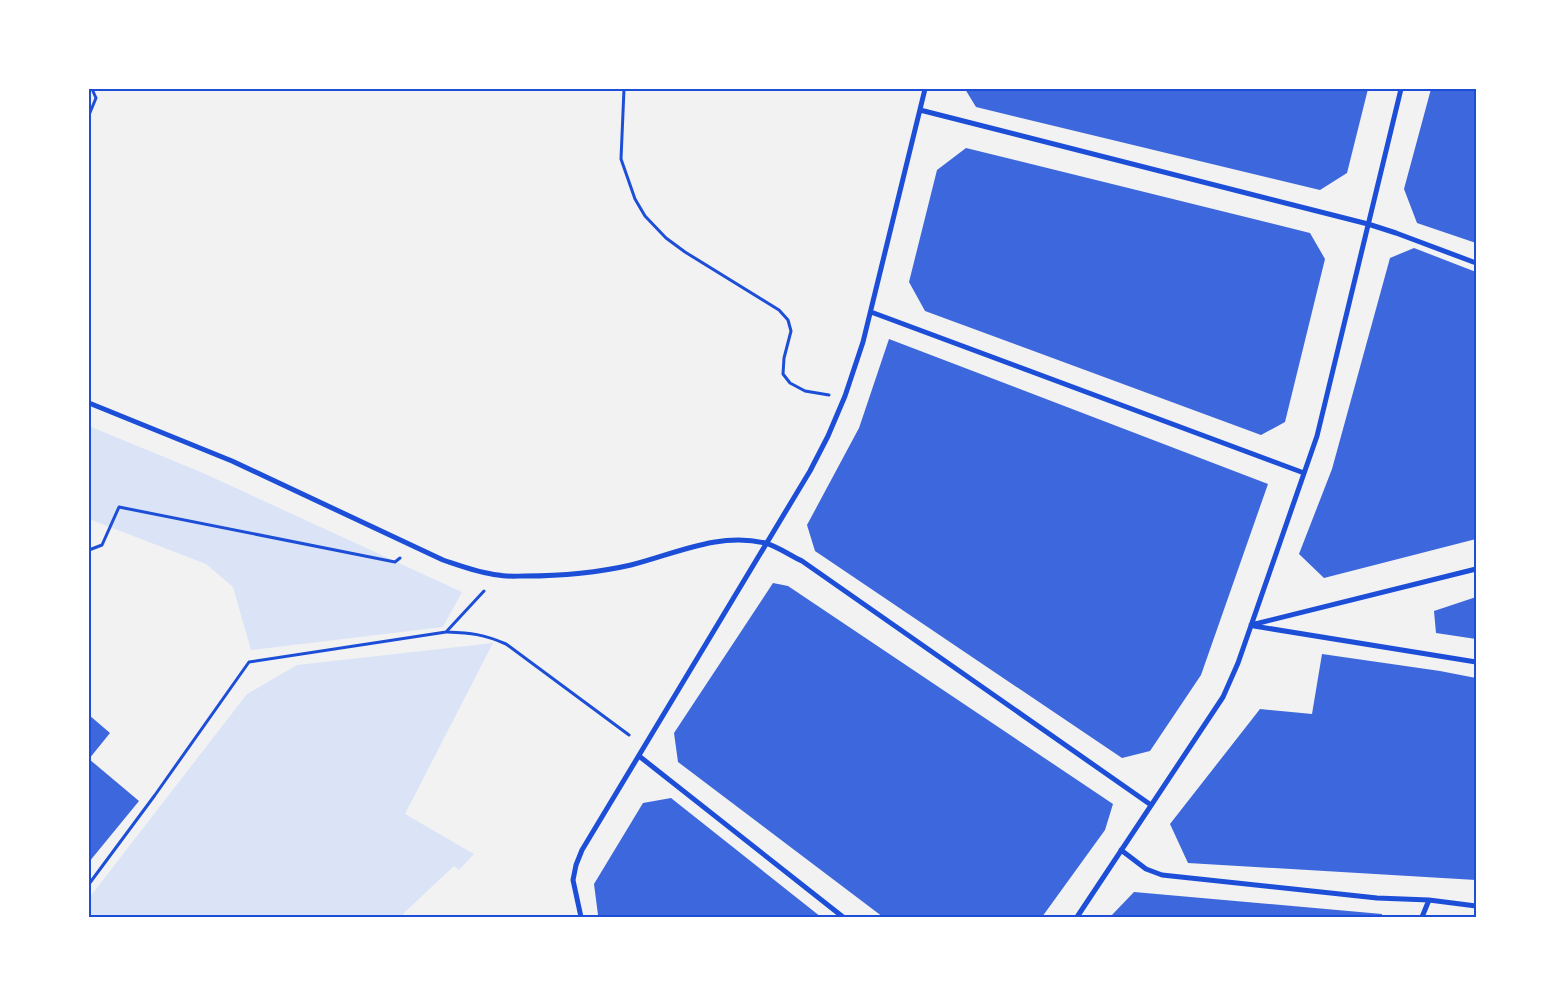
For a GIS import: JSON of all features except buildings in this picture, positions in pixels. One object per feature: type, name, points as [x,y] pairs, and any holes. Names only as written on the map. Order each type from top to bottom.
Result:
[{"type":"street","points":[[582,917],[573,880],[582,850],[810,471],[828,436],[845,396],[863,342],[925,89]]},
{"type":"street","points":[[1077,917],[1223,697],[1238,662],[1317,436],[1401,89]]},
{"type":"street","points":[[920,110],[1368,224],[1476,263]]},
{"type":"street","points":[[870,312],[1304,473]]},
{"type":"street","points":[[89,404],[232,461],[443,560],[470,570],[498,576],[550,576],[591,572],[631,565],[724,539],[766,543],[802,561],[1151,805]]},
{"type":"street","points":[[1251,625],[1476,569]]},
{"type":"street","points":[[1251,625],[1476,662]]},
{"type":"street","points":[[638,756],[843,917]]},
{"type":"street","points":[[1121,850],[1146,869],[1162,875],[1377,898],[1429,900],[1476,906]]},
{"type":"street","points":[[1422,917],[1429,900]]},
{"type":"path","points":[[89,115],[96,98],[92,89]]},
{"type":"path","points":[[624,89],[621,159],[635,199],[645,216],[666,238],[685,252],[779,310],[788,320],[791,332],[784,358],[783,374],[790,383],[805,391],[829,395]]},
{"type":"path","points":[[89,550],[102,545],[119,507],[395,562],[401,557]]},
{"type":"path","points":[[446,632],[484,591]]},
{"type":"path","points":[[89,884],[155,795],[249,662],[446,632],[472,633],[487,636],[506,644],[629,735]]},
{"type":"shaded area","points":[[89,426],[203,473],[462,592],[443,627],[251,650],[233,587],[206,564],[89,519]]},
{"type":"shaded area","points":[[493,643],[405,814],[474,854],[459,870],[454,866],[401,917],[89,917],[89,898],[247,694],[297,665]]}]
